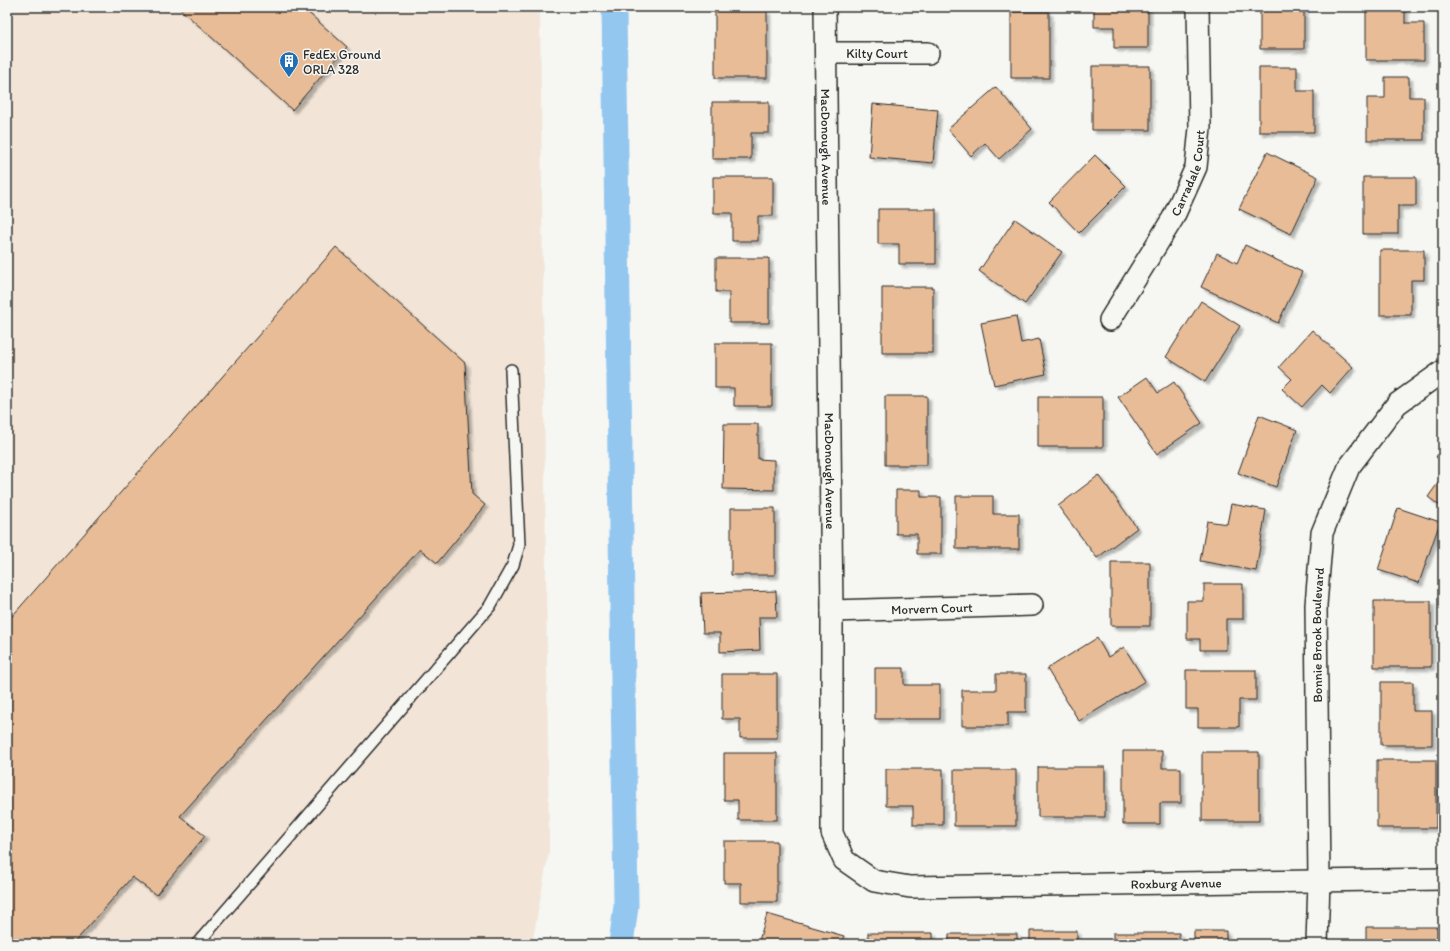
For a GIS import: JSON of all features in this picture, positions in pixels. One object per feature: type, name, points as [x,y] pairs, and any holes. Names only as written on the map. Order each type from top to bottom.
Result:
[{"type":"street","name":"MacDonough Avenue","points":[[825,7],[832,611],[832,834],[844,860],[874,881],[910,887]]},
{"type":"street","name":"Carradale Court","points":[[1110,320],[1173,218],[1196,167],[1200,128],[1198,7]]},
{"type":"street","name":"Kilty Court","points":[[826,52],[928,52]]},
{"type":"street","name":"Bonnie Brook Boulevard","points":[[1317,944],[1319,881],[1316,605],[1322,533],[1349,467],[1397,404],[1443,371]]},
{"type":"street","name":"Morvern Court","points":[[832,611],[1032,605]]},
{"type":"street","name":"Roxburg Avenue","points":[[910,887],[1443,879]]},
{"type":"lane","points":[[196,944],[490,606],[513,565],[518,545],[511,370]]},
{"type":"shaded area","points":[[7,7],[540,7],[549,851],[532,944],[7,944]]},
{"type":"building","name":"FedEx Ground ORLA 328","points":[[178,7],[302,7],[347,47],[292,110]]},
{"type":"building","points":[[1094,7],[1148,7],[1148,48],[1114,48],[1114,27],[1094,27]]},
{"type":"building","points":[[1260,7],[1304,7],[1304,49],[1260,49]]},
{"type":"building","points":[[1366,7],[1405,7],[1405,23],[1424,23],[1424,60],[1366,60]]},
{"type":"building","points":[[715,11],[767,11],[767,78],[715,78]]},
{"type":"building","points":[[1011,12],[1049,12],[1049,78],[1011,78]]},
{"type":"building","points":[[1092,66],[1150,66],[1150,130],[1092,130]]},
{"type":"building","points":[[1259,67],[1297,67],[1297,91],[1314,91],[1314,132],[1259,132]]},
{"type":"building","points":[[1385,77],[1409,77],[1409,97],[1424,97],[1424,140],[1367,140],[1367,98],[1385,98]]},
{"type":"building","points":[[996,87],[1032,129],[999,159],[985,143],[971,156],[948,129]]},
{"type":"building","points":[[712,102],[769,102],[769,133],[751,133],[751,159],[712,159]]},
{"type":"building","points":[[873,104],[938,110],[933,163],[869,157]]},
{"type":"building","points":[[1267,152],[1318,177],[1291,234],[1239,209]]},
{"type":"building","points":[[1095,155],[1126,186],[1079,233],[1049,202]]},
{"type":"building","points":[[713,177],[773,177],[773,216],[758,216],[758,241],[732,241],[732,213],[713,213]]},
{"type":"building","points":[[1363,177],[1416,177],[1416,206],[1398,206],[1398,234],[1363,234]]},
{"type":"building","points":[[878,209],[936,209],[936,264],[899,264],[899,244],[878,244]]},
{"type":"building","points":[[1015,219],[1062,252],[1025,304],[979,271]]},
{"type":"building","points":[[1245,245],[1302,272],[1278,323],[1201,287],[1217,253],[1237,263]]},
{"type":"building","points":[[336,247],[465,363],[472,494],[485,505],[437,563],[420,549],[180,816],[205,836],[156,895],[132,877],[73,944],[7,944],[7,622]]},
{"type":"building","points":[[1380,250],[1424,250],[1424,280],[1411,280],[1411,315],[1380,315]]},
{"type":"building","points":[[716,258],[769,258],[769,323],[729,323],[729,292],[716,292]]},
{"type":"building","points":[[882,287],[933,287],[933,353],[882,353]]},
{"type":"building","points":[[1201,301],[1240,326],[1205,382],[1166,357]]},
{"type":"building","points":[[1016,316],[1021,343],[1039,339],[1046,374],[994,385],[981,323]]},
{"type":"building","points":[[1312,330],[1353,367],[1330,393],[1322,385],[1302,407],[1282,389],[1292,379],[1279,367]]},
{"type":"building","points":[[715,343],[772,343],[772,406],[734,406],[734,388],[715,388]]},
{"type":"building","points":[[1147,377],[1158,393],[1174,382],[1202,423],[1157,454],[1118,397]]},
{"type":"building","points":[[885,396],[927,396],[927,465],[885,465]]},
{"type":"building","points":[[1038,397],[1103,397],[1103,447],[1038,447]]},
{"type":"building","points":[[1259,415],[1297,430],[1276,487],[1238,473]]},
{"type":"building","points":[[724,424],[758,424],[758,459],[774,460],[774,490],[723,489]]},
{"type":"building","points":[[1443,447],[1443,462],[1436,457]]},
{"type":"building","points":[[1099,475],[1137,528],[1097,558],[1058,506]]},
{"type":"building","points":[[1443,476],[1443,508],[1428,497]]},
{"type":"building","points":[[896,490],[921,490],[921,497],[941,497],[941,554],[917,554],[917,534],[896,534]]},
{"type":"building","points":[[956,496],[993,496],[993,514],[1019,514],[1019,549],[956,549]]},
{"type":"building","points":[[1231,504],[1266,510],[1256,571],[1200,561],[1207,521],[1227,524]]},
{"type":"building","points":[[731,508],[775,508],[775,575],[731,575]]},
{"type":"building","points":[[1398,508],[1440,522],[1419,583],[1378,570]]},
{"type":"building","points":[[1111,562],[1150,562],[1150,626],[1111,626]]},
{"type":"building","points":[[1204,584],[1243,584],[1243,619],[1226,619],[1226,650],[1200,650],[1200,639],[1187,639],[1187,601],[1204,601]]},
{"type":"building","points":[[776,591],[777,617],[759,617],[760,650],[720,652],[720,633],[703,633],[701,593]]},
{"type":"building","points":[[1374,601],[1431,601],[1431,667],[1374,667]]},
{"type":"building","points":[[1097,638],[1108,657],[1124,647],[1145,681],[1079,721],[1047,669]]},
{"type":"building","points":[[875,668],[904,668],[904,685],[940,685],[940,719],[875,719]]},
{"type":"building","points":[[1186,670],[1256,670],[1256,700],[1239,700],[1239,727],[1198,727],[1198,709],[1186,709]]},
{"type":"building","points":[[722,674],[777,674],[777,738],[740,738],[740,719],[722,719]]},
{"type":"building","points":[[996,674],[1026,674],[1026,712],[1008,712],[1008,726],[962,726],[962,690],[996,690]]},
{"type":"building","points":[[1381,682],[1413,682],[1413,711],[1432,711],[1432,745],[1381,745]]},
{"type":"building","points":[[1123,751],[1162,751],[1162,768],[1181,768],[1181,803],[1160,803],[1160,824],[1123,824]]},
{"type":"building","points":[[1202,752],[1259,752],[1259,821],[1202,821]]},
{"type":"building","points":[[724,753],[777,753],[777,820],[738,820],[738,800],[724,800]]},
{"type":"building","points":[[1377,760],[1436,760],[1436,828],[1377,828]]},
{"type":"building","points":[[1038,767],[1105,767],[1105,817],[1038,817]]},
{"type":"building","points":[[886,769],[943,769],[943,825],[913,825],[913,806],[886,806]]},
{"type":"building","points":[[954,770],[1016,770],[1016,826],[954,826]]},
{"type":"building","points":[[724,841],[777,841],[777,902],[741,902],[741,883],[724,883]]},
{"type":"building","points":[[767,914],[844,936],[842,944],[758,944]]},
{"type":"building","points":[[1366,927],[1437,927],[1437,944],[1366,944]]},
{"type":"building","points":[[1030,931],[1077,931],[1077,944],[1030,944]]},
{"type":"building","points":[[1194,931],[1226,931],[1226,944],[1194,944]]},
{"type":"building","points":[[868,933],[933,933],[933,944],[868,944]]},
{"type":"building","points":[[1113,933],[1179,933],[1179,944],[1113,944]]},
{"type":"building","points":[[949,934],[1017,934],[1017,944],[949,944]]},
{"type":"waterway","points":[[614,7],[626,906],[621,944]]},
{"type":"place","name":"FedEx Ground ORLA 328","points":[[289,78]]}]
